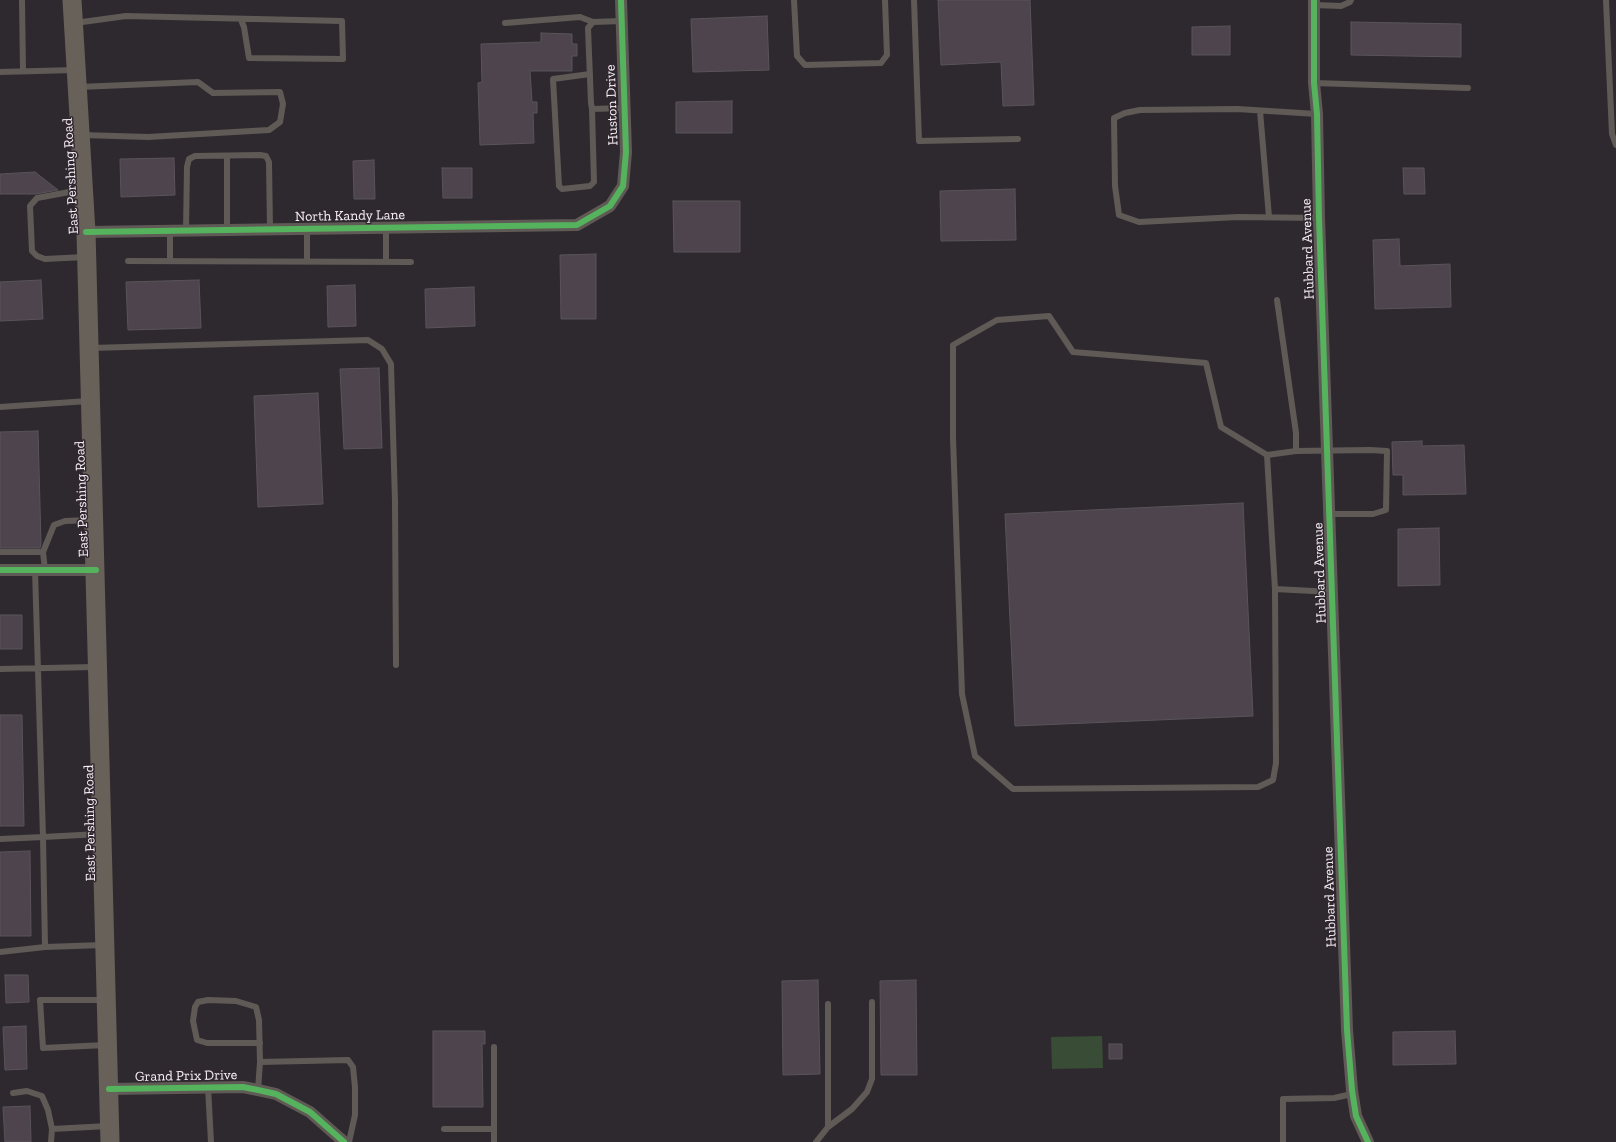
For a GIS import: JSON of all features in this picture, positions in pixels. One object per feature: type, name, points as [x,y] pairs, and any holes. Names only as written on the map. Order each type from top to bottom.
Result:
[{"type":"main road","name":"East Pershing Road","points":[[72,0],[87,257],[110,1134]]},
{"type":"street","name":"Huston Drive","points":[[610,206],[623,186],[625,173],[621,0]]},
{"type":"street","name":"Hubbard Avenue","points":[[1314,2],[1314,83],[1317,114],[1319,218],[1347,1030],[1352,1094],[1356,1116],[1368,1142]]},
{"type":"street","name":"North Kandy Lane","points":[[86,232],[577,225],[610,206]]},
{"type":"street","points":[[0,570],[96,570]]},
{"type":"street","name":"Grand Prix Drive","points":[[109,1089],[243,1087],[276,1094],[310,1112],[344,1142]]},
{"type":"lane","points":[[22,0],[23,71]]},
{"type":"lane","points":[[794,0],[796,56],[805,65],[881,63],[887,55],[885,0]]},
{"type":"lane","points":[[914,0],[919,141],[1018,139]]},
{"type":"lane","points":[[1314,2],[1341,6],[1351,0]]},
{"type":"lane","points":[[1606,0],[1612,134],[1616,144]]},
{"type":"lane","points":[[74,23],[126,16],[241,20],[342,21],[343,59],[249,58],[244,27],[241,20]]},
{"type":"lane","points":[[505,23],[580,18],[593,22],[621,21]]},
{"type":"lane","points":[[590,74],[554,79],[559,186],[562,189],[590,186],[594,182],[592,109],[588,28],[593,22]]},
{"type":"lane","points":[[0,72],[23,71],[77,79],[198,82],[213,93],[280,92],[283,104],[280,122],[269,130],[148,137],[81,135]]},
{"type":"lane","points":[[1314,83],[1468,88]]},
{"type":"lane","points":[[592,109],[624,108]]},
{"type":"lane","points":[[1317,114],[1237,109],[1140,110],[1125,113],[1114,118],[1115,186],[1119,215],[1139,222],[1269,217],[1319,218]]},
{"type":"lane","points":[[1260,111],[1269,217]]},
{"type":"lane","points":[[186,230],[187,167],[189,159],[195,156],[266,156],[269,162],[270,229]]},
{"type":"lane","points":[[227,156],[227,230]]},
{"type":"lane","points":[[84,190],[37,198],[30,206],[32,251],[37,256],[45,259],[87,257]]},
{"type":"lane","points":[[386,227],[386,262]]},
{"type":"lane","points":[[307,229],[307,261]]},
{"type":"lane","points":[[170,230],[170,261]]},
{"type":"lane","points":[[128,261],[411,262]]},
{"type":"lane","points":[[1277,300],[1296,433],[1296,451]]},
{"type":"lane","points":[[1267,455],[1275,589],[1276,763],[1273,780],[1258,787],[1013,789],[975,756],[962,694],[953,438],[953,344],[997,320],[1049,316],[1073,352],[1206,363],[1221,428],[1267,455],[1296,451],[1387,451],[1388,482],[1386,510],[1373,514],[1330,514]]},
{"type":"lane","points":[[90,348],[368,340],[382,348],[391,364],[396,665]]},
{"type":"lane","points":[[0,407],[91,401]]},
{"type":"lane","points":[[45,947],[37,668],[40,570],[44,552],[54,525],[64,521],[94,520]]},
{"type":"lane","points":[[0,552],[44,552]]},
{"type":"lane","points":[[1275,589],[1332,592]]},
{"type":"lane","points":[[0,668],[98,667]]},
{"type":"lane","points":[[0,838],[102,834]]},
{"type":"lane","points":[[0,952],[45,947],[105,945]]},
{"type":"lane","points":[[106,1000],[40,1000],[43,1048],[108,1045]]},
{"type":"lane","points":[[258,1090],[260,1043],[259,1020],[256,1007],[236,1001],[208,1000],[198,1002],[195,1008],[194,1020],[197,1040],[207,1042],[260,1043]]},
{"type":"lane","points":[[816,1142],[828,1127],[852,1109],[867,1092],[872,1079],[872,1002]]},
{"type":"lane","points":[[828,1004],[828,1127]]},
{"type":"lane","points":[[494,1047],[494,1142]]},
{"type":"lane","points":[[260,1062],[348,1060],[353,1067],[355,1088],[355,1115],[349,1142]]},
{"type":"lane","points":[[208,1087],[211,1142]]},
{"type":"lane","points":[[13,1093],[27,1091],[42,1096],[48,1110],[52,1129],[51,1142]]},
{"type":"lane","points":[[1283,1142],[1283,1099],[1334,1098],[1352,1094]]},
{"type":"lane","points":[[52,1129],[110,1134]]},
{"type":"lane","points":[[444,1129],[494,1129]]},
{"type":"green space","points":[[1102,1036],[1103,1068],[1052,1069],[1051,1037]]},
{"type":"building","points":[[938,0],[1030,0],[1034,105],[1003,106],[1001,62],[941,65]]},
{"type":"building","points":[[767,16],[769,70],[693,72],[691,19]]},
{"type":"building","points":[[1351,22],[1461,24],[1461,57],[1351,55]]},
{"type":"building","points":[[1230,26],[1230,55],[1192,55],[1192,27]]},
{"type":"building","points":[[541,33],[572,34],[572,44],[577,44],[577,56],[572,56],[572,71],[530,71],[532,102],[537,102],[537,113],[533,113],[534,143],[480,145],[478,83],[482,82],[481,44],[541,42]]},
{"type":"building","points":[[732,101],[732,133],[676,133],[676,102]]},
{"type":"building","points":[[174,158],[175,195],[121,197],[120,159]]},
{"type":"building","points":[[374,160],[375,199],[354,199],[353,161]]},
{"type":"building","points":[[442,168],[472,168],[472,198],[443,198]]},
{"type":"building","points":[[1403,168],[1424,168],[1425,194],[1404,194]]},
{"type":"building","points":[[35,172],[58,190],[36,194],[0,194],[0,174]]},
{"type":"building","points":[[1015,189],[1016,240],[941,241],[940,191]]},
{"type":"building","points":[[673,201],[740,201],[740,252],[674,252]]},
{"type":"building","points":[[1399,239],[1400,266],[1450,264],[1451,307],[1375,309],[1373,240]]},
{"type":"building","points":[[596,254],[596,319],[561,319],[560,255]]},
{"type":"building","points":[[41,280],[43,319],[0,321],[0,282]]},
{"type":"building","points":[[199,280],[201,328],[128,330],[126,282]]},
{"type":"building","points":[[355,285],[356,326],[328,327],[327,286]]},
{"type":"building","points":[[474,287],[475,326],[426,328],[425,289]]},
{"type":"building","points":[[379,368],[382,448],[344,449],[340,369]]},
{"type":"building","points":[[318,393],[323,504],[258,507],[254,396]]},
{"type":"building","points":[[38,431],[40,548],[0,548],[0,432]]},
{"type":"building","points":[[1422,441],[1422,446],[1464,445],[1466,494],[1403,495],[1403,475],[1393,475],[1392,442]]},
{"type":"building","points":[[1243,503],[1253,716],[1015,726],[1005,514]]},
{"type":"building","points":[[1439,528],[1440,585],[1398,586],[1398,529]]},
{"type":"building","points":[[0,615],[22,615],[22,649],[0,649]]},
{"type":"building","points":[[0,715],[22,715],[24,826],[0,826]]},
{"type":"building","points":[[30,851],[31,936],[0,936],[0,852]]},
{"type":"building","points":[[5,975],[28,975],[29,1002],[6,1003]]},
{"type":"building","points":[[818,980],[820,1074],[783,1075],[782,981]]},
{"type":"building","points":[[916,980],[917,1075],[881,1075],[880,981]]},
{"type":"building","points":[[26,1026],[27,1069],[5,1070],[3,1027]]},
{"type":"building","points":[[433,1031],[485,1031],[485,1044],[482,1044],[483,1107],[433,1107]]},
{"type":"building","points":[[1455,1031],[1456,1064],[1393,1065],[1393,1032]]},
{"type":"building","points":[[1109,1044],[1122,1044],[1122,1059],[1109,1059]]},
{"type":"building","points":[[30,1106],[31,1142],[5,1142],[3,1107]]},
{"type":"cycle path","points":[[86,232],[577,225],[610,206],[623,186],[626,152],[621,0]]},
{"type":"cycle path","points":[[1314,0],[1314,83],[1317,114],[1319,218],[1347,1030],[1352,1090],[1356,1116],[1368,1142]]},
{"type":"cycle path","points":[[0,570],[96,570]]},
{"type":"cycle path","points":[[109,1089],[243,1087],[276,1094],[310,1112],[344,1142]]}]
